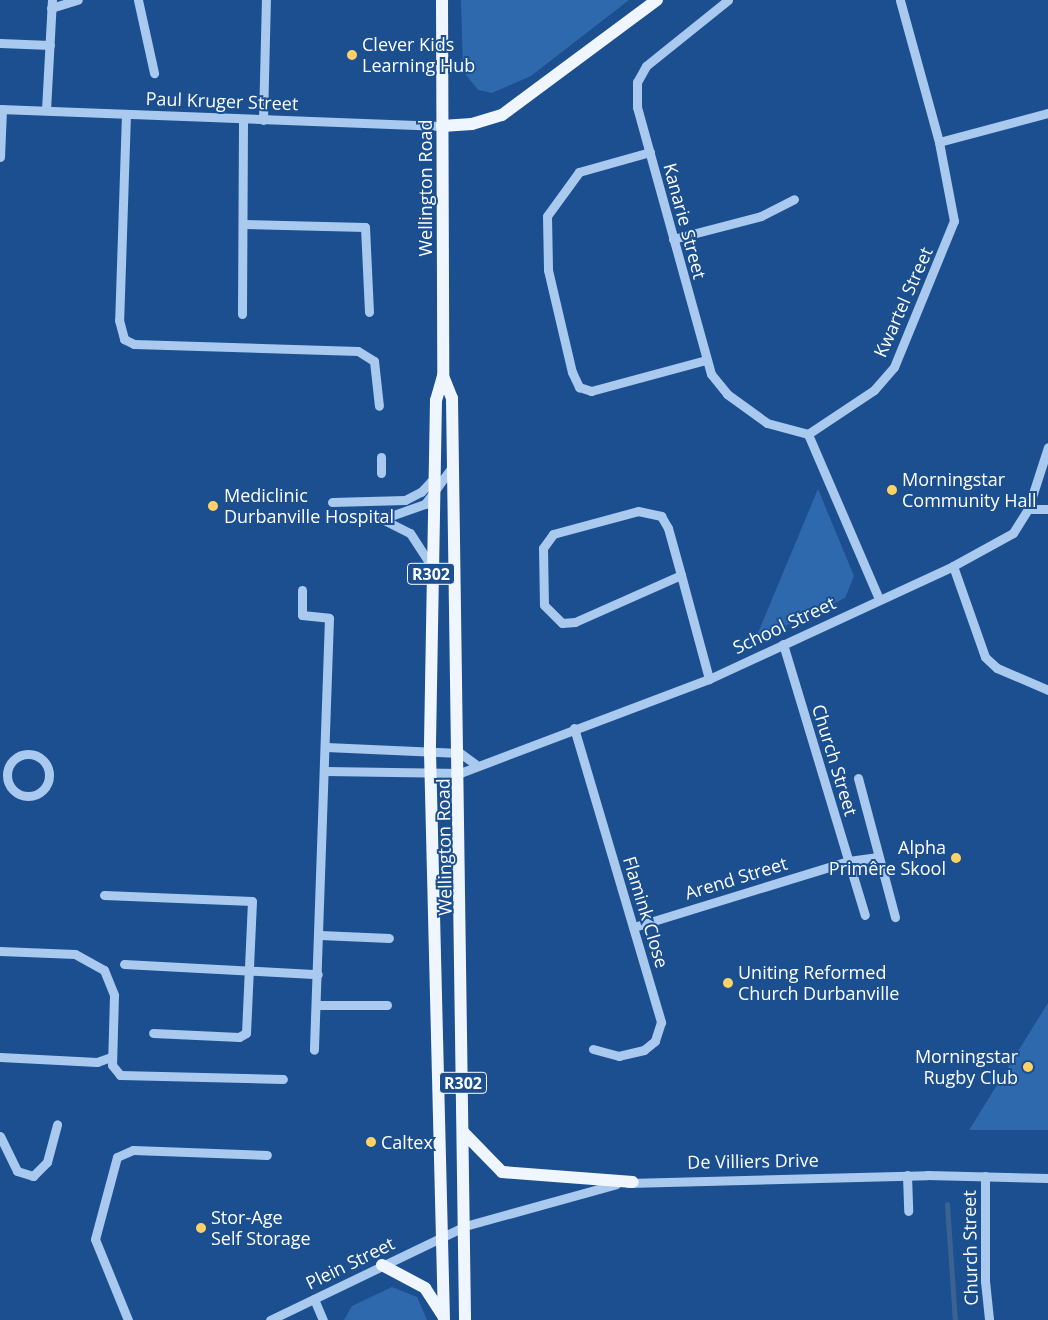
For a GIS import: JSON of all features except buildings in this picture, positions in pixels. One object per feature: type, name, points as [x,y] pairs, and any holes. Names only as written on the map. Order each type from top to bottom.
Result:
[{"type":"main road","name":"Wellington Road","points":[[442,0],[443,376],[436,400],[438,473],[431,565],[430,773],[444,1234],[444,1319]]},
{"type":"main road","points":[[442,126],[472,124],[502,115],[657,0]]},
{"type":"main road","name":"Wellington Road","points":[[443,376],[452,398],[452,467],[460,753],[465,1320]]},
{"type":"main road","points":[[464,1133],[502,1172],[632,1182]]},
{"type":"main road","points":[[382,1265],[425,1288],[444,1319]]},
{"type":"street","points":[[46,110],[52,4],[78,0]]},
{"type":"street","points":[[138,0],[154,73]]},
{"type":"street","points":[[263,120],[266,0]]},
{"type":"street","name":"Kanarie Street","points":[[728,0],[652,59],[641,73],[636,99],[706,360],[727,394],[767,423],[808,434]]},
{"type":"street","name":"Kwartel Street","points":[[808,434],[881,384],[917,319],[954,221],[939,142],[900,0]]},
{"type":"street","points":[[0,43],[50,45]]},
{"type":"street","points":[[0,157],[1,109]]},
{"type":"street","name":"Paul Kruger Street","points":[[1,109],[442,126]]},
{"type":"street","points":[[939,142],[1048,113]]},
{"type":"street","points":[[126,114],[119,320],[124,339],[134,344],[358,351],[374,361],[379,406]]},
{"type":"street","points":[[242,314],[244,224],[243,119]]},
{"type":"street","points":[[650,152],[579,172],[546,216],[548,270],[572,372],[579,387],[591,391],[706,360]]},
{"type":"street","points":[[673,239],[762,216],[794,199]]},
{"type":"street","points":[[244,224],[365,227],[369,312]]},
{"type":"street","points":[[808,434],[880,599]]},
{"type":"street","name":"School Street","points":[[460,773],[475,764],[709,679],[953,566],[1013,533],[1028,509],[1048,447]]},
{"type":"street","points":[[381,457],[381,472]]},
{"type":"street","points":[[431,565],[410,533],[382,519],[411,513],[437,488],[452,467]]},
{"type":"street","points":[[332,502],[405,500],[421,492],[438,473]]},
{"type":"street","points":[[1028,509],[1048,510]]},
{"type":"street","points":[[681,575],[575,622],[562,623],[544,605],[543,548],[553,534],[649,510],[666,521],[681,575],[709,679]]},
{"type":"street","points":[[953,566],[985,657],[997,668],[1048,690]]},
{"type":"street","points":[[302,590],[302,615],[329,618],[320,935],[314,1050]]},
{"type":"street","name":"Church Street","points":[[782,644],[865,915]]},
{"type":"street","name":"Flamink Close","points":[[574,728],[634,927],[660,1028],[644,1050],[612,1056],[593,1049]]},
{"type":"street","points":[[326,748],[460,753],[475,764]]},
{"type":"street","points":[[27,754],[45,762],[49,775],[40,792],[26,795],[10,784],[4,772],[14,759],[27,754]]},
{"type":"street","points":[[325,771],[460,773]]},
{"type":"street","points":[[858,778],[877,843],[876,857],[895,917]]},
{"type":"street","name":"Arend Street","points":[[634,927],[849,860],[876,857]]},
{"type":"street","points":[[104,894],[248,899],[252,904],[248,1029],[243,1035],[153,1034]]},
{"type":"street","points":[[320,935],[389,938]]},
{"type":"street","points":[[0,951],[75,954],[97,964],[109,978],[114,995],[112,1068],[122,1076],[283,1079]]},
{"type":"street","points":[[124,964],[318,974]]},
{"type":"street","points":[[316,1005],[387,1005]]},
{"type":"street","points":[[0,1057],[96,1062],[112,1057]]},
{"type":"street","points":[[0,1136],[18,1171],[33,1176],[47,1162],[57,1124]]},
{"type":"street","points":[[128,1320],[96,1238],[117,1157],[133,1150],[267,1154]]},
{"type":"street","points":[[907,1175],[908,1211]]},
{"type":"street","name":"De Villiers Drive","points":[[465,1226],[573,1193],[632,1182],[907,1175],[1048,1178]]},
{"type":"street","name":"Church Street","points":[[985,1176],[985,1281],[990,1320]]},
{"type":"street","name":"Plein Street","points":[[270,1320],[444,1234],[465,1226]]},
{"type":"street","points":[[314,1299],[323,1320]]},
{"type":"shaded area","points":[[461,0],[629,0],[531,76],[492,93],[478,90],[463,71]]},
{"type":"shaded area","points":[[818,489],[854,576],[845,598],[755,640]]},
{"type":"shaded area","name":"Morningstar Rugby Club","points":[[1048,1003],[1048,1130],[969,1130]]},
{"type":"shaded area","points":[[392,1287],[417,1297],[427,1320],[344,1320],[352,1306]]},
{"type":"waterway","points":[[947,1204],[955,1320]]},
{"type":"place","name":"Clever Kids Learning Hub","points":[[352,55]]},
{"type":"place","name":"Morningstar Community Hall","points":[[892,490]]},
{"type":"place","name":"Mediclinic Durbanville Hospital","points":[[213,506]]},
{"type":"place","name":"Alpha Primêre Skool","points":[[956,858]]},
{"type":"place","name":"Uniting Reformed Church Durbanville","points":[[728,983]]},
{"type":"place","name":"Morningstar Rugby Club","points":[[1028,1067]]},
{"type":"place","name":"Caltex","points":[[371,1142]]},
{"type":"place","name":"Stor-Age Self Storage","points":[[201,1228]]}]
